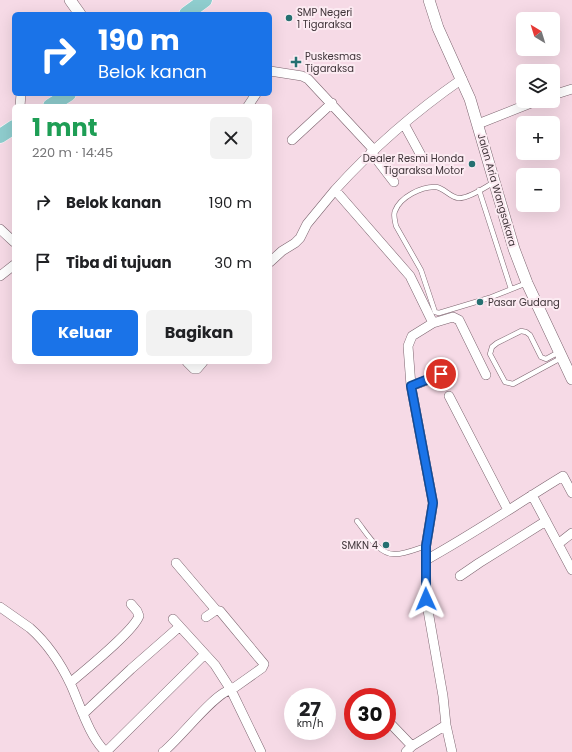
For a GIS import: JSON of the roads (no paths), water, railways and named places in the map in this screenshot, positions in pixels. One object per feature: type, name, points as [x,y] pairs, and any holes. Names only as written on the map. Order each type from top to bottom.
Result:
[{"type":"main road","points":[[189,12],[205,0]]},
{"type":"main road","points":[[53,104],[66,96]]},
{"type":"main road","points":[[0,136],[12,128]]},
{"type":"street","points":[[70,0],[79,12]]},
{"type":"street","name":"Jalan Aria Wangsakara","points":[[428,0],[438,28],[462,79],[478,124],[514,249],[527,282],[572,379]]},
{"type":"street","points":[[272,71],[302,76],[308,79],[332,103],[372,151],[394,182]]},
{"type":"street","points":[[272,260],[300,238],[307,224],[335,190],[372,151],[430,101],[462,79]]},
{"type":"street","points":[[560,93],[572,89]]},
{"type":"street","points":[[292,140],[332,103]]},
{"type":"street","points":[[478,124],[518,108]]},
{"type":"street","points":[[404,124],[423,159]]},
{"type":"street","points":[[335,190],[410,276],[433,323]]},
{"type":"street","points":[[0,229],[12,240]]},
{"type":"street","points":[[0,276],[12,267]]},
{"type":"street","points":[[452,752],[446,725],[443,696],[426,599],[426,546],[433,503],[411,386],[408,346],[409,341],[412,336],[433,323],[453,317],[459,320],[486,375]]},
{"type":"street","points":[[189,364],[197,370],[202,364]]},
{"type":"street","points":[[411,386],[441,374]]},
{"type":"street","points":[[449,396],[508,510]]},
{"type":"street","points":[[426,560],[461,540],[563,476],[572,493]]},
{"type":"street","points":[[532,495],[572,570]]},
{"type":"street","points":[[460,576],[546,521]]},
{"type":"street","points":[[558,544],[572,533]]},
{"type":"street","points":[[163,752],[208,706],[264,666],[220,611],[216,610],[176,563]]},
{"type":"street","points":[[70,683],[120,639],[137,620],[139,616],[131,604]]},
{"type":"street","points":[[0,607],[30,629],[50,650],[70,683],[99,746],[106,752],[205,654]]},
{"type":"street","points":[[206,617],[216,610]]},
{"type":"street","points":[[173,619],[215,665],[231,690],[261,752]]},
{"type":"street","points":[[83,714],[179,627]]},
{"type":"street","points":[[396,732],[409,749],[446,725]]},
{"type":"lane","points":[[494,182],[466,197],[458,198],[437,187],[418,191],[407,196],[400,202],[395,211],[394,218],[396,226],[421,270],[435,312],[439,313],[474,302],[527,282]]},
{"type":"lane","points":[[479,190],[511,289]]},
{"type":"lane","points":[[521,331],[530,335],[541,357],[546,359],[560,355],[513,384],[505,382],[490,354],[492,347],[497,342],[521,331]]},
{"type":"lane","points":[[357,521],[383,551],[395,555],[426,546]]},
{"type":"place","name":"SMP Negeri 1 Tigaraksa","points":[[289,18]]},
{"type":"place","name":"Puskesmas Tigaraksa","points":[[296,62]]},
{"type":"place","name":"Dealer Resmi Honda Tigaraksa Motor","points":[[472,164]]},
{"type":"place","name":"Pasar Gudang","points":[[480,302]]},
{"type":"place","name":"SMKN 4","points":[[386,545]]}]
